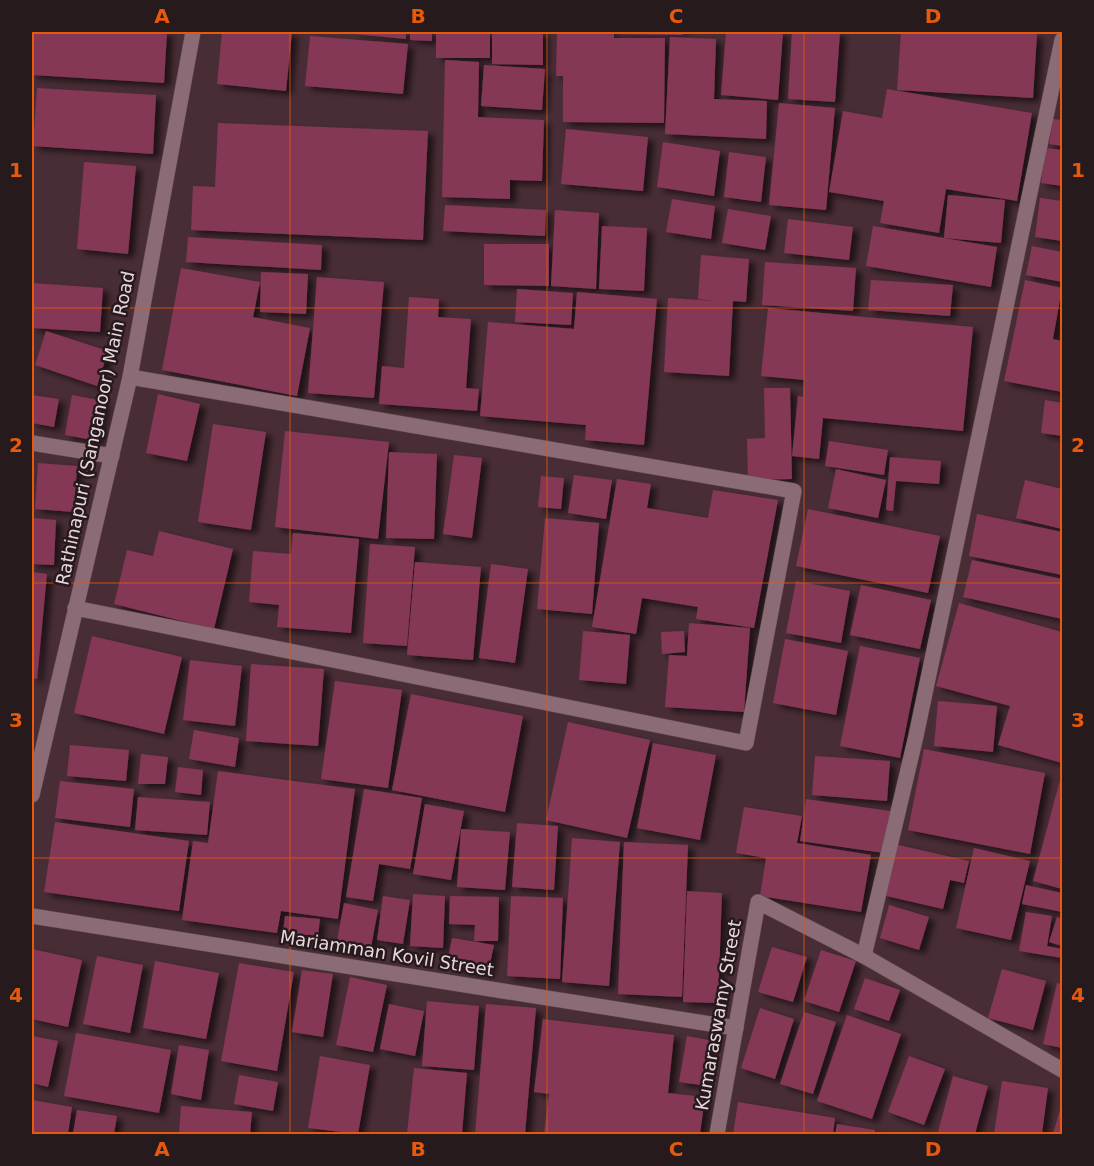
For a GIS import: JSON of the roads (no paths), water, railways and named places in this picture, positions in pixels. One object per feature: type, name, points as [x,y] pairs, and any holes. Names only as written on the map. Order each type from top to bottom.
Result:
[{"type":"street","name":"Rathinapuri (Sanganoor) Main Road","points":[[32,795],[130,376],[193,32]]},
{"type":"street","points":[[1062,40],[916,736],[864,956],[1062,1070]]},
{"type":"street","points":[[75,608],[746,743],[794,491],[130,376]]},
{"type":"street","points":[[32,443],[112,456]]},
{"type":"street","name":"Kumaraswamy Street","points":[[717,1134],[758,902],[864,956]]},
{"type":"street","name":"Mariamman Kovil Street","points":[[32,916],[736,1028]]}]
